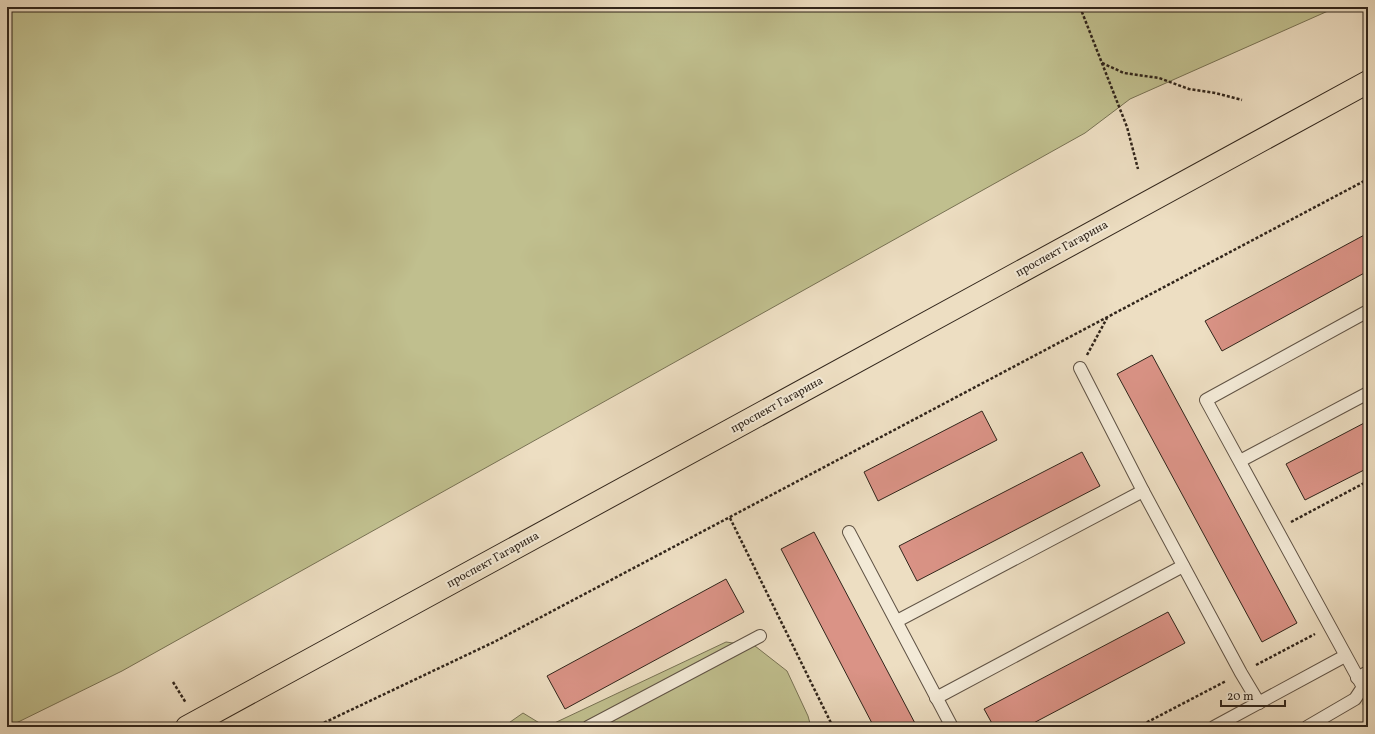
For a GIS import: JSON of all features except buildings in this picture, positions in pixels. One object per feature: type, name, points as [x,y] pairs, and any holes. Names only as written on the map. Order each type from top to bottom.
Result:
[{"type":"main road","name":"проспект Гагарина","points":[[187,727],[1368,82]]},
{"type":"lane","points":[[1307,727],[1355,699],[1363,687],[1206,400],[1368,311]]},
{"type":"lane","points":[[1080,368],[1142,491],[1258,703]]},
{"type":"lane","points":[[1240,461],[1368,393]]},
{"type":"lane","points":[[897,621],[1142,491]]},
{"type":"lane","points":[[849,532],[952,727]]},
{"type":"lane","points":[[936,698],[1183,566]]},
{"type":"lane","points":[[588,727],[760,636]]},
{"type":"lane","points":[[1214,727],[1346,656]]},
{"type":"lane","points":[[1357,678],[1368,672]]},
{"type":"path","points":[[1080,7],[1127,127],[1138,169]]},
{"type":"path","points":[[1101,63],[1124,73],[1159,78],[1189,89],[1215,93],[1242,100]]},
{"type":"path","points":[[315,727],[494,642],[1368,179]]},
{"type":"path","points":[[1080,368],[1107,318]]},
{"type":"path","points":[[1277,529],[1368,481]]},
{"type":"path","points":[[730,518],[833,727]]},
{"type":"shaded area","points":[[7,7],[1337,7],[1130,99],[1085,133],[122,671],[8,727]]},
{"type":"shaded area","points":[[726,642],[755,646],[787,671],[808,716],[811,727],[546,727]]},
{"type":"shaded area","points":[[1368,692],[1368,718],[1363,704],[1364,695]]},
{"type":"shaded area","points":[[523,713],[546,727],[503,727]]}]
